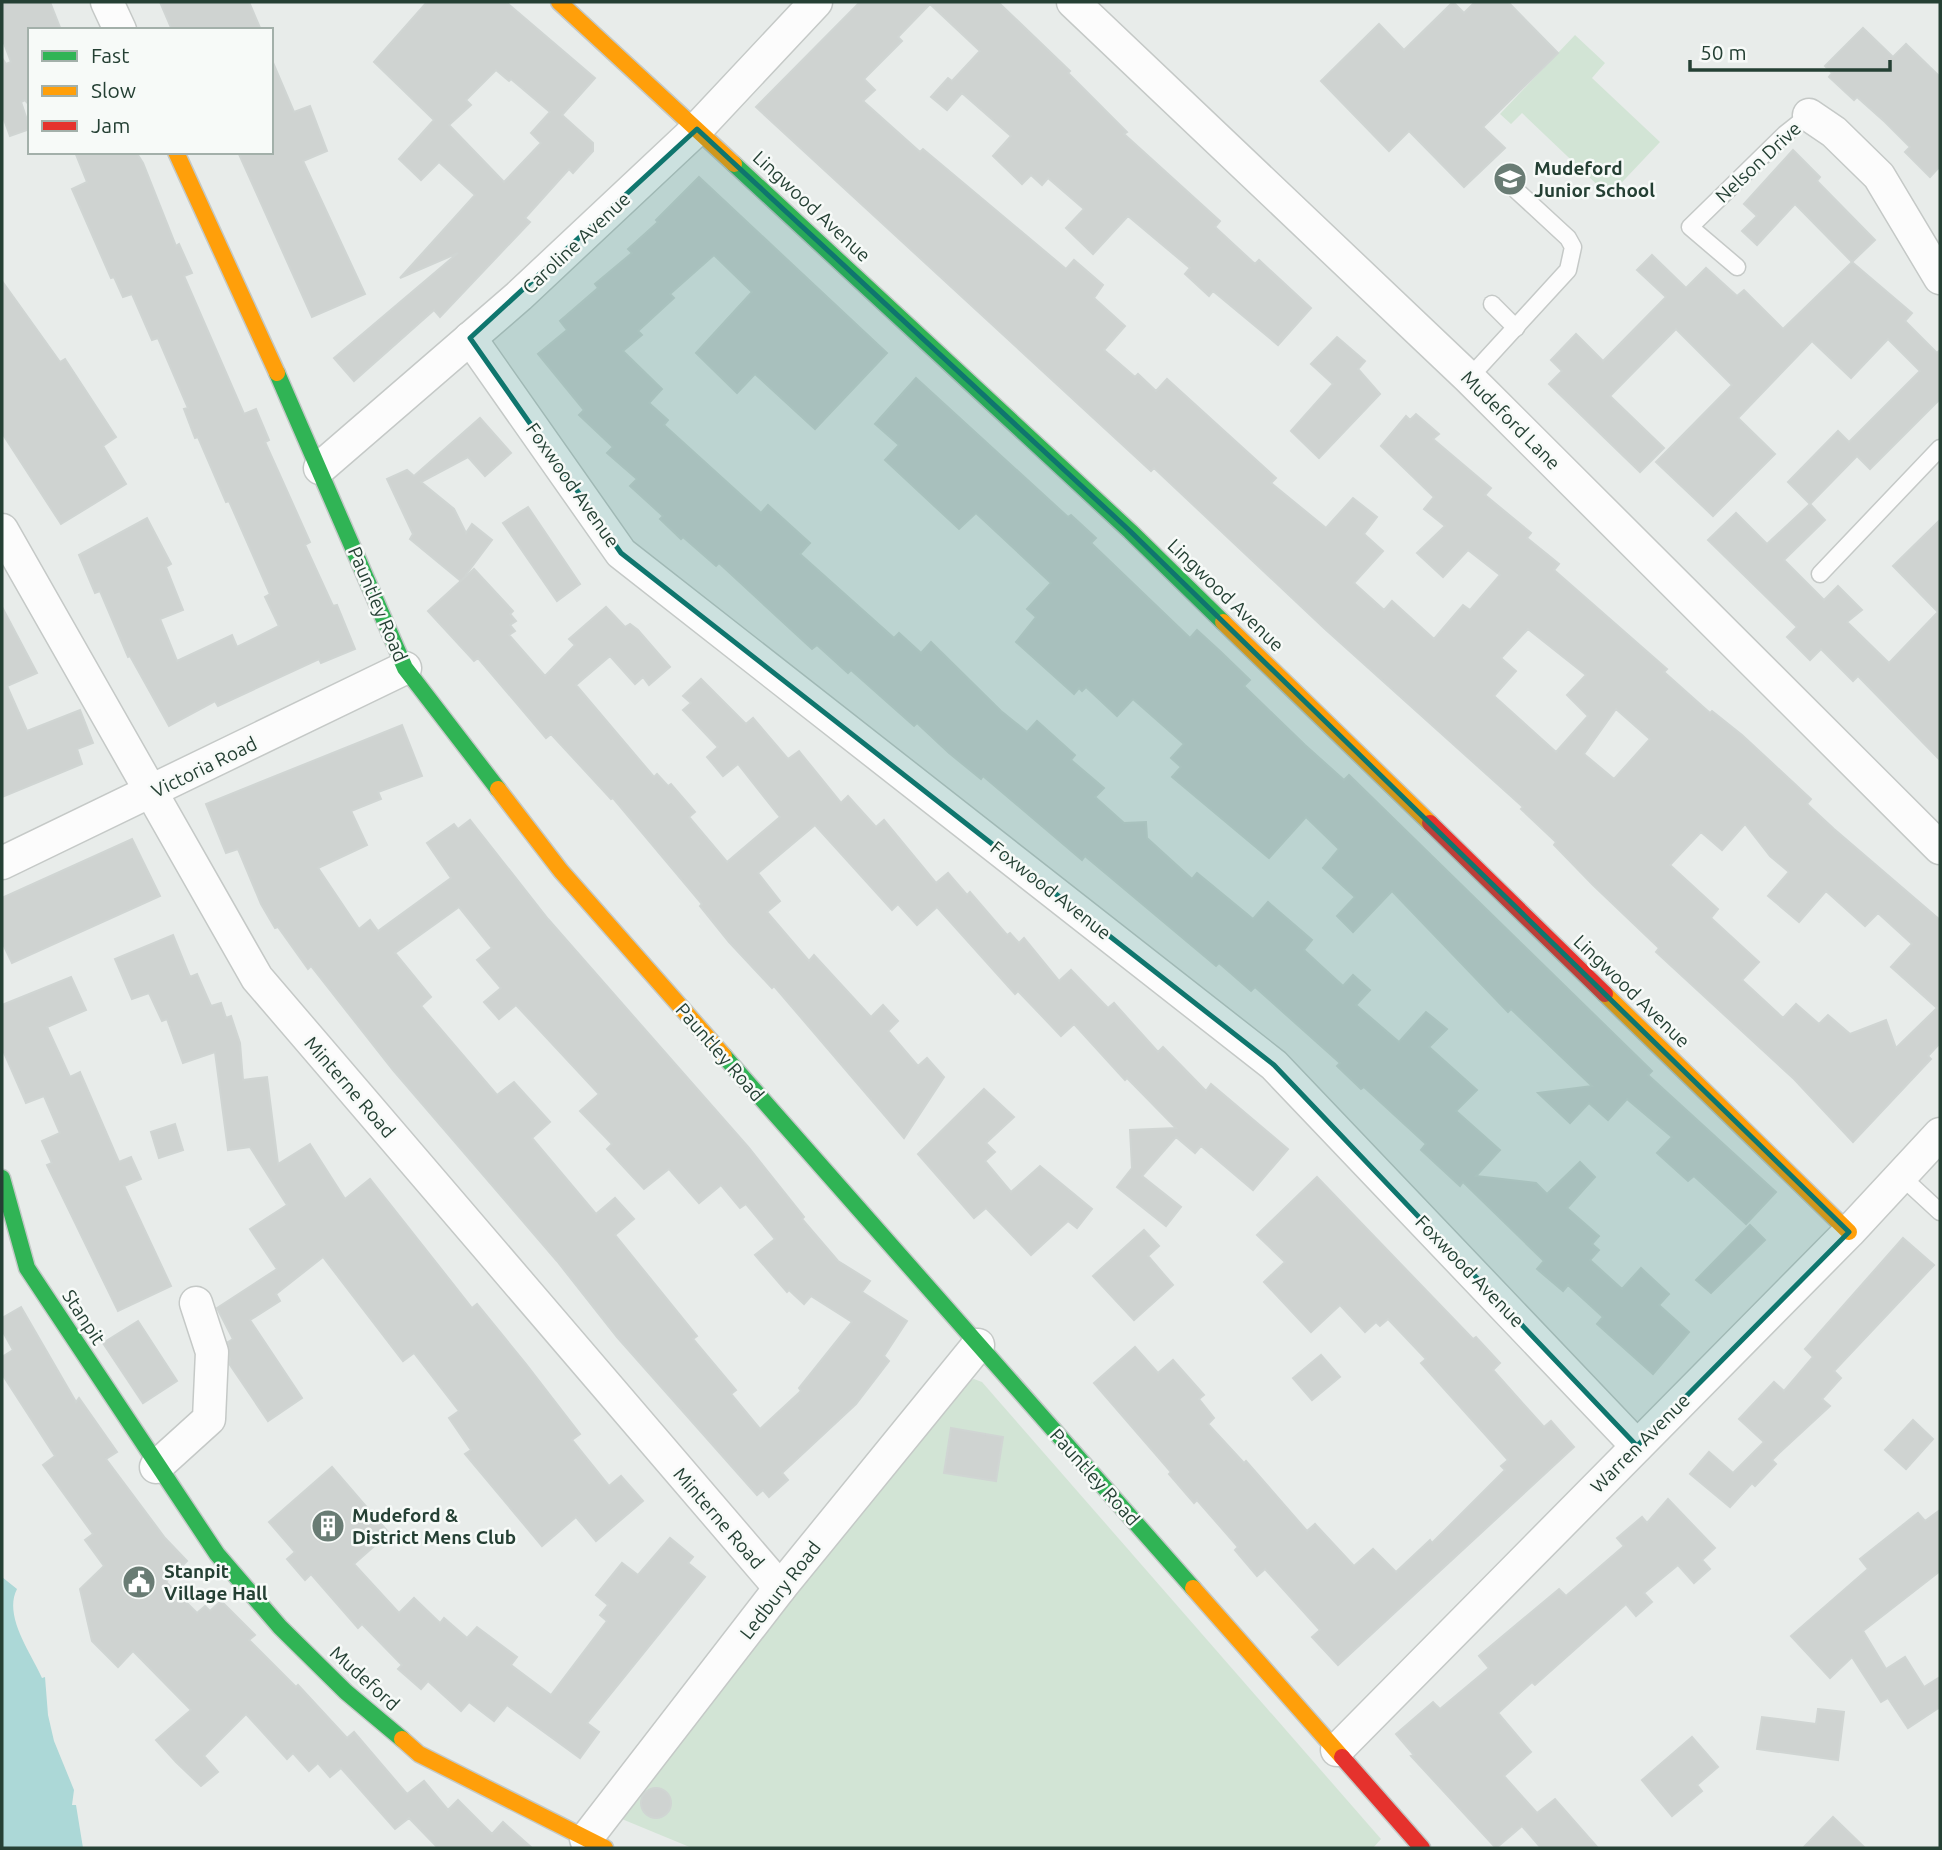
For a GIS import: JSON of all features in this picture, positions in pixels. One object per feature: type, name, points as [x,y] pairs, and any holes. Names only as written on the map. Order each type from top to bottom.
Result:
[{"type":"street","points":[[107,2],[119,28]]},
{"type":"street","name":"Lingwood Avenue","points":[[559,2],[1130,531],[1849,1232]]},
{"type":"street","name":"Caroline Avenue","points":[[320,468],[470,338],[697,129],[816,2]]},
{"type":"street","name":"Mudeford Lane","points":[[1073,2],[1469,378],[1940,848]]},
{"type":"street","name":"Nelson Drive","points":[[1808,116],[1835,132],[1879,176],[1930,234],[1940,278]]},
{"type":"street","name":"Pauntley Road","points":[[177,154],[320,468],[405,668],[561,871],[1423,1848]]},
{"type":"street","name":"Foxwood Avenue","points":[[470,338],[621,553],[1274,1065],[1637,1446]]},
{"type":"street","name":"Minterne Road","points":[[2,530],[257,978],[780,1588]]},
{"type":"street","name":"Victoria Road","points":[[2,863],[405,668]]},
{"type":"street","name":"Warren Avenue","points":[[1337,1750],[1849,1232],[1940,1134]]},
{"type":"street","name":"Stanpit","points":[[2,1178],[27,1268],[156,1467]]},
{"type":"street","points":[[156,1467],[209,1419],[212,1352],[196,1303]]},
{"type":"street","name":"Ledbury Road","points":[[596,1843],[780,1588],[978,1345]]},
{"type":"street","name":"Mudeford","points":[[156,1467],[217,1554],[280,1627],[346,1692],[419,1754],[596,1843]]},
{"type":"lane","name":"Nelson Drive","points":[[1737,267],[1690,227],[1808,116]]},
{"type":"lane","points":[[1469,378],[1568,270],[1573,247],[1568,238],[1516,190]]},
{"type":"lane","points":[[1492,304],[1516,328]]},
{"type":"lane","points":[[1819,573],[1940,448]]},
{"type":"lane","points":[[1901,1176],[1940,1212]]},
{"type":"highlighted area","points":[[697,129],[1130,531],[1849,1232],[1637,1446],[1274,1065],[621,553],[470,338]]},
{"type":"green space","points":[[1575,35],[1605,63],[1592,78],[1660,142],[1609,196],[1522,113],[1511,124],[1500,114]]},
{"type":"green space","points":[[974,1379],[982,1382],[1381,1839],[1373,1848],[692,1848],[617,1817],[959,1384]]},
{"type":"water","points":[[2,1577],[17,1589],[13,1611],[16,1622],[42,1678],[45,1677],[48,1715],[54,1741],[74,1790],[72,1805],[76,1805],[83,1848],[2,1848]]},
{"type":"building","points":[[2,2],[50,2],[60,28],[28,28],[28,104],[25,100],[21,102],[28,130],[10,136],[2,114],[2,58],[6,64],[11,62],[2,38]]},
{"type":"building","points":[[160,2],[249,2],[260,28],[171,28]]},
{"type":"building","points":[[427,2],[506,2],[595,78],[562,115],[593,143],[593,151],[573,173],[569,169],[525,218],[530,222],[440,317],[434,310],[354,381],[334,358],[458,253],[400,278],[475,195],[439,162],[421,180],[399,159],[434,120],[374,62]],"holes":[[[496,70],[509,81],[511,79],[550,112],[531,133],[541,143],[504,182],[449,125],[471,105],[466,100]]]},
{"type":"building","points":[[860,2],[998,2],[1070,71],[1068,73],[1127,132],[1124,134],[1220,221],[1215,227],[1255,264],[1259,260],[1311,308],[1278,345],[1213,291],[1209,296],[1185,274],[1190,268],[1128,216],[1093,254],[1066,228],[1084,209],[1048,178],[1042,185],[1031,175],[1022,184],[993,156],[1011,136],[962,93],[947,110],[931,97],[948,78],[952,81],[980,51],[930,4],[898,37],[902,41],[864,79],[875,90],[863,101],[920,152],[923,149],[1066,269],[1074,260],[1103,285],[1094,298],[1125,326],[1104,350],[1135,377],[1138,374],[1156,391],[1167,379],[1276,478],[1271,483],[1326,528],[1353,498],[1377,517],[1364,534],[1383,551],[1354,583],[1384,610],[1392,601],[1434,639],[1463,605],[1470,610],[1500,575],[1468,550],[1443,577],[1417,553],[1445,526],[1424,509],[1434,497],[1381,446],[1406,416],[1410,420],[1416,414],[1439,434],[1433,439],[1491,488],[1485,495],[1531,533],[1527,538],[1559,564],[1554,570],[1667,669],[1664,672],[1710,713],[1712,711],[1742,735],[1811,799],[1807,804],[1940,920],[1940,1043],[1928,1056],[1931,1059],[1853,1142],[1794,1079],[1656,952],[1659,948],[1554,845],[1556,842],[1521,809],[1523,807],[1325,629],[1154,468],[1151,471],[756,107]],"holes":[[[1528,629],[1586,675],[1567,695],[1588,716],[1556,752],[1494,696],[1516,671],[1501,658]],[[1616,709],[1650,739],[1614,779],[1584,754]],[[1745,824],[1770,856],[1789,872],[1768,896],[1799,922],[1826,891],[1865,926],[1878,913],[1912,944],[1891,967],[1937,1008],[1896,1048],[1886,1020],[1850,1034],[1828,1015],[1819,1024],[1796,1004],[1783,1018],[1742,980],[1759,962],[1711,918],[1718,909],[1670,865],[1701,832],[1722,850]]]},
{"type":"building","points":[[1453,2],[1464,13],[1475,2],[1508,2],[1558,53],[1483,127],[1505,148],[1464,187],[1409,131],[1389,151],[1321,81],[1379,24],[1404,50]]},
{"type":"building","points":[[1863,28],[1893,57],[1906,44],[1940,77],[1940,166],[1930,177],[1905,152],[1910,147],[1885,122],[1857,97],[1854,100],[1829,77],[1832,73],[1825,66]]},
{"type":"building","points":[[273,63],[294,112],[310,106],[327,151],[303,161],[365,294],[312,317],[239,154],[273,154]]},
{"type":"building","points":[[1793,150],[1820,177],[1817,181],[1875,240],[1852,262],[1795,204],[1757,245],[1742,231],[1757,216],[1744,204]]},
{"type":"building","points":[[76,154],[137,154],[143,163],[176,246],[179,244],[192,273],[184,276],[244,414],[256,409],[269,440],[265,442],[310,542],[305,545],[333,606],[337,605],[355,649],[321,663],[319,659],[218,706],[215,701],[169,726],[130,656],[128,657],[100,591],[95,593],[79,555],[147,518],[171,564],[166,567],[183,610],[160,619],[177,661],[232,635],[237,647],[279,626],[265,597],[270,594],[229,501],[226,502],[198,437],[195,438],[184,409],[188,408],[158,338],[152,340],[132,294],[123,297],[114,277],[111,278],[72,189],[87,182]]},
{"type":"building","points":[[699,177],[887,353],[815,429],[755,374],[737,393],[696,353],[752,292],[714,255],[670,294],[674,298],[638,331],[642,335],[623,351],[662,389],[649,403],[668,420],[664,425],[761,513],[768,505],[810,543],[800,554],[894,638],[899,633],[921,653],[931,642],[1001,711],[1027,732],[1037,721],[1075,755],[1071,760],[1104,788],[1095,797],[1124,823],[1146,822],[1147,838],[1192,879],[1197,873],[1253,919],[1268,902],[1312,940],[1304,950],[1343,986],[1353,975],[1370,990],[1356,1005],[1399,1042],[1426,1012],[1447,1029],[1429,1047],[1477,1090],[1456,1111],[1500,1150],[1476,1176],[1536,1183],[1547,1194],[1580,1162],[1595,1177],[1567,1208],[1599,1236],[1592,1244],[1599,1250],[1590,1260],[1622,1289],[1641,1268],[1669,1294],[1659,1305],[1689,1332],[1653,1374],[1597,1324],[1603,1317],[1568,1285],[1563,1291],[1537,1269],[1544,1261],[1463,1182],[1460,1186],[1421,1150],[1426,1144],[1364,1087],[1361,1089],[1337,1066],[1340,1063],[1255,987],[1251,991],[1219,963],[1216,966],[1085,856],[1082,860],[983,776],[981,779],[949,753],[917,723],[914,726],[851,670],[848,673],[817,645],[812,649],[719,563],[716,566],[683,537],[681,539],[660,519],[663,516],[630,486],[637,479],[607,453],[613,447],[579,415],[584,410],[538,354],[567,330],[560,321],[598,288],[595,284],[632,253],[628,249],[658,222],[656,220]]},
{"type":"building","points":[[1652,255],[1686,288],[1706,268],[1737,296],[1744,290],[1783,329],[1852,262],[1912,313],[1905,321],[1937,353],[1940,350],[1940,399],[1870,469],[1857,456],[1810,504],[1788,482],[1838,431],[1849,442],[1920,371],[1888,339],[1851,378],[1812,341],[1738,418],[1775,454],[1713,516],[1656,462],[1732,385],[1676,329],[1610,396],[1664,448],[1640,472],[1549,384],[1562,371],[1551,360],[1576,334],[1603,361],[1666,297],[1637,270]]},
{"type":"building","points":[[2,281],[60,362],[65,359],[116,437],[103,446],[126,484],[61,524],[2,433]]},
{"type":"building","points":[[1337,337],[1365,361],[1358,369],[1380,394],[1319,458],[1291,431],[1333,384],[1311,364]]},
{"type":"building","points":[[916,378],[1068,517],[1071,515],[1096,538],[1091,543],[1190,638],[1197,630],[1221,652],[1250,680],[1244,686],[1344,780],[1349,775],[1652,1071],[1648,1075],[1776,1192],[1746,1224],[1694,1176],[1688,1181],[1657,1153],[1672,1137],[1627,1099],[1608,1120],[1589,1103],[1570,1123],[1538,1093],[1592,1086],[1511,1009],[1508,1012],[1392,891],[1353,932],[1337,916],[1355,897],[1323,868],[1339,849],[1306,817],[1269,858],[1172,777],[1181,767],[1171,758],[1184,744],[1133,699],[1117,716],[1086,687],[1082,691],[1079,688],[1074,694],[1016,642],[1036,617],[1027,609],[1051,583],[976,513],[959,529],[885,460],[899,445],[875,424]]},
{"type":"building","points":[[480,418],[511,453],[485,476],[468,457],[421,482],[454,509],[466,533],[472,524],[492,540],[461,581],[410,539],[413,534],[387,479],[407,470],[414,476]]},
{"type":"building","points":[[1810,504],[1825,520],[1784,560],[1824,600],[1838,586],[1862,610],[1847,622],[1889,663],[1938,612],[1893,566],[1940,520],[1940,760],[1858,676],[1853,681],[1821,649],[1810,660],[1787,637],[1797,627],[1708,540],[1736,513],[1767,544]]},
{"type":"building","points":[[528,507],[580,584],[557,601],[503,523]]},
{"type":"building","points":[[474,569],[513,611],[510,614],[516,621],[510,625],[515,631],[509,635],[545,676],[575,645],[569,639],[606,607],[625,627],[630,624],[638,630],[670,667],[649,685],[643,677],[635,684],[610,656],[576,685],[654,777],[657,774],[668,786],[671,784],[695,812],[689,817],[727,862],[780,817],[738,764],[723,776],[707,757],[718,747],[683,710],[691,703],[683,696],[701,679],[746,724],[753,718],[788,759],[799,751],[841,803],[848,796],[876,827],[884,820],[936,883],[948,873],[967,895],[970,892],[1007,935],[1010,933],[1019,943],[1024,938],[1059,981],[1071,970],[1108,1008],[1114,1003],[1158,1052],[1163,1047],[1206,1091],[1211,1084],[1288,1149],[1253,1190],[1201,1146],[1195,1153],[1176,1137],[1142,1176],[1181,1207],[1166,1226],[1117,1187],[1132,1168],[1130,1130],[1176,1128],[1127,1078],[1125,1080],[1074,1024],[1061,1036],[1018,991],[1015,994],[937,907],[917,925],[898,904],[892,910],[815,825],[758,873],[780,901],[767,912],[809,961],[814,955],[871,1017],[883,1005],[898,1021],[888,1031],[918,1066],[927,1058],[944,1077],[904,1138],[774,986],[772,988],[729,942],[700,906],[702,904],[613,798],[611,799],[551,734],[546,738],[478,658],[474,661],[428,611]]},
{"type":"building","points":[[2,607],[37,673],[7,686],[27,731],[80,710],[93,743],[77,749],[82,764],[2,797]]},
{"type":"building","points":[[402,725],[422,776],[378,792],[381,799],[351,811],[367,845],[318,868],[359,929],[370,920],[378,931],[451,878],[427,843],[454,824],[458,829],[470,820],[548,919],[749,1148],[804,1217],[802,1219],[838,1261],[870,1281],[862,1292],[907,1321],[884,1356],[889,1361],[856,1404],[782,1473],[788,1480],[769,1497],[763,1490],[757,1495],[617,1337],[557,1261],[393,1070],[311,966],[308,969],[278,927],[275,928],[261,904],[238,849],[226,853],[206,804]],"holes":[[[459,907],[492,948],[477,960],[501,988],[484,1002],[499,1019],[516,1005],[599,1094],[580,1111],[612,1144],[607,1149],[644,1189],[669,1169],[699,1203],[721,1185],[740,1208],[746,1204],[775,1239],[755,1255],[787,1292],[789,1290],[804,1304],[811,1296],[852,1322],[799,1388],[801,1391],[760,1429],[731,1394],[736,1390],[693,1339],[697,1336],[615,1235],[634,1219],[615,1198],[596,1214],[532,1138],[550,1122],[514,1082],[497,1095],[421,1006],[431,997],[395,953]]]},
{"type":"building","points":[[132,839],[160,896],[12,963],[2,942],[2,898]]},
{"type":"building","points":[[173,935],[190,977],[197,974],[211,1006],[221,1003],[226,1018],[231,1016],[240,1043],[243,1080],[267,1077],[278,1164],[310,1144],[345,1199],[370,1179],[472,1308],[477,1304],[526,1364],[580,1434],[572,1440],[609,1486],[621,1476],[643,1501],[596,1541],[576,1517],[542,1546],[465,1454],[471,1450],[449,1418],[459,1411],[414,1353],[403,1361],[323,1257],[276,1294],[280,1301],[250,1320],[302,1398],[268,1421],[230,1365],[228,1342],[233,1339],[217,1308],[277,1269],[250,1229],[287,1205],[250,1147],[228,1150],[215,1052],[183,1063],[167,1019],[162,1021],[149,993],[132,999],[115,959]]},
{"type":"building","points":[[71,977],[86,1010],[47,1027],[70,1077],[80,1072],[119,1162],[131,1157],[141,1179],[124,1186],[171,1286],[118,1311],[47,1165],[52,1163],[42,1141],[60,1133],[44,1096],[26,1103],[2,1048],[2,1005]]},
{"type":"building","points":[[984,1089],[1014,1117],[986,1143],[995,1152],[985,1161],[1011,1192],[1040,1166],[1092,1209],[1077,1228],[1068,1221],[1031,1255],[986,1208],[974,1218],[918,1154]]},
{"type":"building","points":[[175,1124],[183,1150],[159,1158],[151,1132]]},
{"type":"building","points":[[1317,1177],[1473,1339],[1476,1337],[1500,1363],[1493,1370],[1544,1427],[1551,1421],[1574,1447],[1338,1665],[1312,1637],[1320,1630],[1265,1569],[1257,1576],[1235,1550],[1238,1547],[1197,1500],[1194,1503],[1169,1474],[1171,1472],[1094,1383],[1135,1347],[1158,1373],[1173,1360],[1204,1395],[1199,1399],[1214,1418],[1208,1424],[1244,1463],[1246,1461],[1307,1531],[1315,1524],[1354,1566],[1373,1549],[1396,1572],[1430,1540],[1432,1543],[1505,1470],[1501,1466],[1508,1460],[1421,1363],[1426,1359],[1388,1319],[1380,1326],[1376,1322],[1365,1332],[1340,1305],[1311,1332],[1264,1282],[1285,1262],[1257,1235]]},
{"type":"building","points":[[1750,1225],[1765,1240],[1711,1293],[1696,1280]]},
{"type":"building","points":[[1144,1230],[1159,1246],[1148,1256],[1173,1285],[1134,1320],[1093,1276]]},
{"type":"building","points":[[1903,1238],[1934,1265],[1834,1371],[1841,1378],[1822,1399],[1830,1406],[1772,1460],[1776,1464],[1755,1486],[1752,1483],[1730,1507],[1690,1474],[1709,1452],[1733,1473],[1764,1442],[1739,1419],[1774,1382],[1784,1391],[1813,1357],[1805,1349]]},
{"type":"building","points":[[21,1307],[76,1402],[79,1398],[117,1452],[106,1459],[165,1538],[187,1561],[166,1582],[197,1613],[205,1606],[210,1611],[221,1601],[255,1635],[249,1640],[296,1687],[298,1685],[347,1738],[354,1732],[407,1794],[424,1781],[448,1810],[458,1800],[492,1834],[503,1822],[532,1848],[438,1848],[409,1818],[395,1829],[341,1768],[330,1777],[318,1763],[309,1771],[293,1753],[287,1759],[246,1714],[204,1756],[218,1772],[201,1786],[176,1762],[156,1740],[191,1710],[133,1651],[118,1667],[92,1641],[80,1589],[104,1566],[85,1540],[93,1534],[43,1465],[55,1456],[2,1374],[2,1357],[13,1350],[2,1330],[2,1318]]},
{"type":"building","points":[[138,1321],[177,1381],[143,1403],[103,1343]]},
{"type":"building","points":[[1321,1355],[1340,1377],[1312,1400],[1293,1378]]},
{"type":"building","points":[[1913,1420],[1933,1439],[1906,1469],[1885,1450]]},
{"type":"building","points":[[951,1428],[1003,1437],[996,1481],[944,1473]]},
{"type":"building","points":[[332,1467],[389,1533],[354,1564],[399,1613],[414,1598],[440,1623],[444,1618],[467,1638],[477,1627],[517,1657],[511,1665],[551,1695],[607,1621],[600,1615],[608,1605],[596,1595],[622,1563],[638,1575],[670,1538],[693,1557],[688,1563],[705,1577],[587,1723],[599,1732],[580,1758],[507,1705],[494,1721],[469,1702],[461,1711],[428,1681],[421,1689],[398,1669],[402,1665],[362,1624],[358,1628],[311,1574],[305,1580],[287,1559],[295,1552],[269,1522]]},
{"type":"building","points":[[1668,1499],[1715,1548],[1702,1560],[1710,1569],[1694,1583],[1678,1565],[1644,1593],[1652,1602],[1636,1616],[1626,1604],[1535,1685],[1532,1682],[1498,1713],[1531,1752],[1504,1776],[1537,1813],[1555,1799],[1598,1848],[1541,1848],[1522,1826],[1496,1848],[1411,1756],[1414,1755],[1396,1734],[1433,1702],[1440,1709],[1489,1668],[1479,1656],[1559,1589],[1566,1596],[1624,1546],[1617,1538],[1642,1517],[1647,1523]]},
{"type":"building","points":[[1940,1510],[1940,1571],[1863,1631],[1886,1669],[1905,1657],[1924,1687],[1940,1677],[1940,1707],[1908,1728],[1888,1698],[1881,1702],[1852,1657],[1830,1678],[1791,1636],[1868,1569],[1860,1559],[1918,1513],[1925,1521]]},
{"type":"building","points":[[1818,1709],[1844,1712],[1838,1760],[1757,1749],[1762,1717],[1816,1724]]},
{"type":"building","points":[[1692,1737],[1718,1767],[1697,1785],[1702,1791],[1672,1816],[1642,1780]]},
{"type":"building","points":[[656,1788],[662,1789],[670,1797],[670,1809],[662,1817],[656,1818],[650,1817],[642,1809],[641,1803],[642,1797],[650,1789]]},
{"type":"building","points":[[1833,1817],[1865,1848],[1803,1848]]},
{"type":"traffic: fast","points":[[734,164],[1130,531],[1223,622]]},
{"type":"traffic: fast","points":[[277,373],[405,668],[498,789]]},
{"type":"traffic: fast","points":[[724,1056],[1193,1588]]},
{"type":"traffic: fast","points":[[2,1178],[27,1268],[217,1554],[280,1627],[346,1692],[402,1739]]},
{"type":"traffic: slow","points":[[559,2],[734,164]]},
{"type":"traffic: slow","points":[[177,154],[277,373]]},
{"type":"traffic: slow","points":[[1223,622],[1430,823]]},
{"type":"traffic: slow","points":[[498,789],[561,871],[724,1056]]},
{"type":"traffic: slow","points":[[1605,994],[1849,1232]]},
{"type":"traffic: slow","points":[[1193,1588],[1342,1757]]},
{"type":"traffic: slow","points":[[402,1739],[419,1754],[605,1848]]},
{"type":"traffic: jam","points":[[1430,823],[1605,994]]},
{"type":"traffic: jam","points":[[1342,1757],[1422,1848]]},
{"type":"place","name":"Mudeford Junior School","points":[[1510,179]]},
{"type":"place","name":"Mudeford & District Mens Club","points":[[328,1526]]},
{"type":"place","name":"Stanpit Village Hall","points":[[139,1582]]}]
